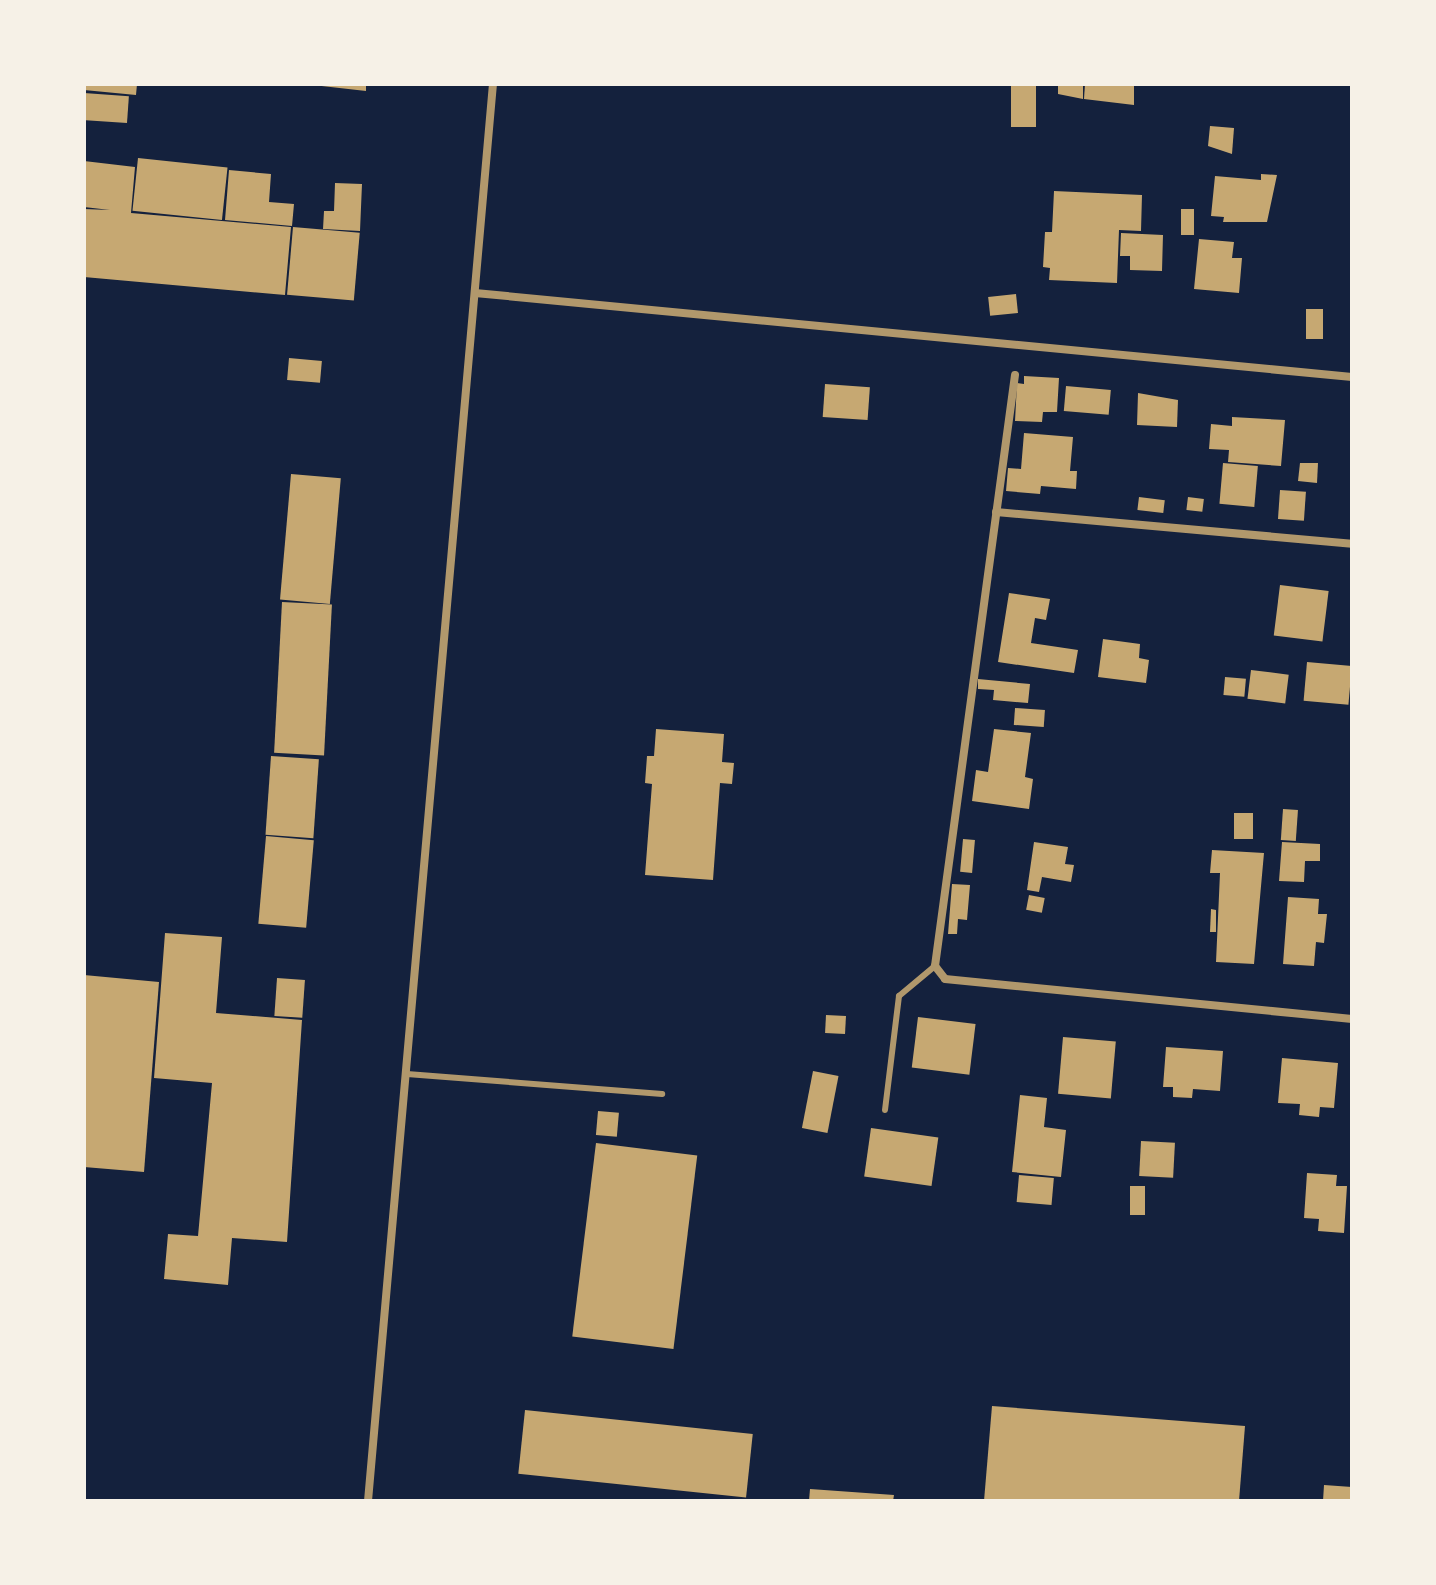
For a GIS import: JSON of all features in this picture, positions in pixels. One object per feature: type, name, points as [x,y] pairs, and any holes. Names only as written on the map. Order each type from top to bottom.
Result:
[{"type":"street","points":[[368,1501],[493,84]]},
{"type":"street","points":[[475,293],[1352,377]]},
{"type":"street","points":[[1015,375],[935,966],[945,979],[1352,1019]]},
{"type":"street","points":[[996,512],[1352,544]]},
{"type":"lane","points":[[885,1110],[899,996],[935,966]]},
{"type":"lane","points":[[407,1074],[662,1094]]},
{"type":"building","points":[[84,84],[137,84],[136,95],[84,90]]},
{"type":"building","points":[[304,84],[366,84],[366,91]]},
{"type":"building","points":[[1011,84],[1036,84],[1036,127],[1011,127]]},
{"type":"building","points":[[1058,84],[1083,84],[1083,99],[1058,94]]},
{"type":"building","points":[[1085,84],[1134,84],[1134,105],[1084,99]]},
{"type":"building","points":[[84,93],[129,96],[127,123],[84,120]]},
{"type":"building","points":[[1210,126],[1234,128],[1232,154],[1208,146]]},
{"type":"building","points":[[138,158],[228,167],[222,220],[132,211]]},
{"type":"building","points":[[84,161],[135,167],[131,213],[291,227],[285,295],[84,277],[84,209],[110,210],[84,207]]},
{"type":"building","points":[[229,170],[271,174],[269,202],[294,204],[292,226],[225,220]]},
{"type":"building","points":[[1261,174],[1277,175],[1267,222],[1223,222],[1224,217],[1211,216],[1215,176],[1261,180]]},
{"type":"building","points":[[335,183],[362,184],[360,231],[323,229],[324,211],[334,211]]},
{"type":"building","points":[[1054,191],[1142,195],[1141,231],[1119,230],[1117,283],[1049,280],[1050,268],[1043,267],[1045,232],[1052,232]]},
{"type":"building","points":[[1181,209],[1194,209],[1194,235],[1181,235]]},
{"type":"building","points":[[293,227],[360,233],[354,301],[287,295]]},
{"type":"building","points":[[1121,233],[1163,235],[1162,271],[1130,270],[1130,256],[1120,256]]},
{"type":"building","points":[[1199,239],[1234,242],[1232,258],[1242,258],[1239,293],[1194,289]]},
{"type":"building","points":[[1016,294],[1018,313],[990,316],[988,297]]},
{"type":"building","points":[[1306,309],[1323,309],[1323,339],[1306,339]]},
{"type":"building","points":[[289,358],[322,361],[320,383],[287,380]]},
{"type":"building","points":[[1024,376],[1059,378],[1057,412],[1043,412],[1042,422],[1015,421],[1017,383],[1024,384]]},
{"type":"building","points":[[825,384],[870,387],[868,420],[823,417]]},
{"type":"building","points":[[1066,386],[1111,390],[1109,415],[1064,411]]},
{"type":"building","points":[[1138,393],[1178,400],[1177,427],[1137,425]]},
{"type":"building","points":[[1232,417],[1285,420],[1281,466],[1228,462],[1229,450],[1209,449],[1211,424],[1232,426]]},
{"type":"building","points":[[1024,433],[1073,437],[1070,471],[1077,471],[1076,489],[1041,486],[1040,494],[1006,491],[1008,468],[1021,469]]},
{"type":"building","points":[[1223,463],[1258,466],[1254,507],[1219,504]]},
{"type":"building","points":[[1300,463],[1318,463],[1317,483],[1298,481]]},
{"type":"building","points":[[291,474],[341,478],[330,604],[280,600]]},
{"type":"building","points":[[1280,490],[1306,492],[1304,521],[1278,519]]},
{"type":"building","points":[[1139,497],[1165,500],[1163,513],[1137,510]]},
{"type":"building","points":[[1188,497],[1204,499],[1202,512],[1186,510]]},
{"type":"building","points":[[1280,585],[1329,591],[1322,642],[1274,636]]},
{"type":"building","points":[[1009,593],[1050,599],[1046,620],[1035,618],[1031,643],[1078,650],[1074,673],[998,662]]},
{"type":"building","points":[[282,602],[332,605],[324,755],[274,753]]},
{"type":"building","points":[[1103,639],[1140,644],[1139,658],[1149,660],[1146,683],[1098,677]]},
{"type":"building","points":[[1307,662],[1352,666],[1348,705],[1304,701]]},
{"type":"building","points":[[1251,670],[1289,675],[1285,703],[1247,699]]},
{"type":"building","points":[[1225,677],[1246,679],[1244,697],[1223,695]]},
{"type":"building","points":[[978,679],[1030,684],[1028,703],[993,700],[994,690],[978,689]]},
{"type":"building","points":[[1015,708],[1045,710],[1044,727],[1014,725]]},
{"type":"building","points":[[656,729],[724,734],[722,762],[734,763],[732,784],[720,783],[713,880],[645,875],[652,784],[645,783],[647,756],[654,756]]},
{"type":"building","points":[[994,729],[1031,733],[1025,777],[1033,779],[1029,809],[972,801],[976,770],[988,772]]},
{"type":"building","points":[[271,756],[319,759],[313,838],[265,835]]},
{"type":"building","points":[[1283,809],[1298,810],[1296,841],[1281,840]]},
{"type":"building","points":[[1234,813],[1253,813],[1253,839],[1234,839]]},
{"type":"building","points":[[266,836],[314,840],[306,928],[258,924]]},
{"type":"building","points":[[963,839],[975,840],[972,873],[960,872]]},
{"type":"building","points":[[1034,842],[1068,847],[1065,864],[1074,865],[1071,882],[1042,877],[1039,892],[1027,890]]},
{"type":"building","points":[[1282,842],[1320,844],[1320,861],[1305,861],[1304,882],[1279,881]]},
{"type":"building","points":[[1212,850],[1264,853],[1254,964],[1216,962],[1220,873],[1210,873]]},
{"type":"building","points":[[952,884],[970,885],[967,920],[958,919],[957,934],[948,934]]},
{"type":"building","points":[[1029,895],[1045,898],[1042,913],[1026,910]]},
{"type":"building","points":[[1288,897],[1319,899],[1318,914],[1327,914],[1324,943],[1316,942],[1314,966],[1283,964]]},
{"type":"building","points":[[1211,909],[1216,910],[1216,932],[1210,932]]},
{"type":"building","points":[[165,933],[222,937],[216,1013],[302,1020],[287,1242],[232,1238],[228,1285],[164,1279],[168,1234],[198,1236],[212,1083],[154,1078]]},
{"type":"building","points":[[84,975],[159,982],[144,1172],[84,1167]]},
{"type":"building","points":[[277,978],[305,980],[302,1018],[274,1016]]},
{"type":"building","points":[[826,1015],[846,1016],[845,1034],[825,1033]]},
{"type":"building","points":[[918,1017],[976,1024],[969,1075],[912,1068]]},
{"type":"building","points":[[1063,1037],[1116,1042],[1111,1098],[1058,1094]]},
{"type":"building","points":[[1166,1047],[1223,1051],[1220,1091],[1193,1089],[1192,1098],[1173,1097],[1173,1087],[1163,1087]]},
{"type":"building","points":[[1282,1058],[1338,1063],[1334,1108],[1320,1107],[1319,1117],[1299,1115],[1300,1104],[1278,1103]]},
{"type":"building","points":[[813,1071],[839,1076],[827,1133],[802,1128]]},
{"type":"building","points":[[1020,1095],[1047,1098],[1044,1127],[1066,1130],[1061,1177],[1012,1172]]},
{"type":"building","points":[[598,1111],[619,1113],[617,1137],[596,1135]]},
{"type":"building","points":[[871,1128],[938,1137],[932,1186],[864,1177]]},
{"type":"building","points":[[1141,1141],[1175,1143],[1173,1178],[1139,1176]]},
{"type":"building","points":[[596,1143],[697,1155],[673,1349],[572,1337]]},
{"type":"building","points":[[1307,1173],[1337,1175],[1336,1186],[1347,1186],[1344,1233],[1318,1231],[1319,1219],[1304,1218]]},
{"type":"building","points":[[1019,1175],[1054,1178],[1052,1205],[1017,1202]]},
{"type":"building","points":[[1130,1186],[1145,1186],[1145,1215],[1130,1215]]},
{"type":"building","points":[[992,1406],[1245,1426],[1239,1501],[984,1501]]},
{"type":"building","points":[[525,1410],[753,1434],[746,1498],[518,1474]]},
{"type":"building","points":[[1324,1485],[1352,1487],[1352,1501],[1323,1501]]},
{"type":"building","points":[[810,1489],[894,1495],[893,1501],[809,1501]]}]
